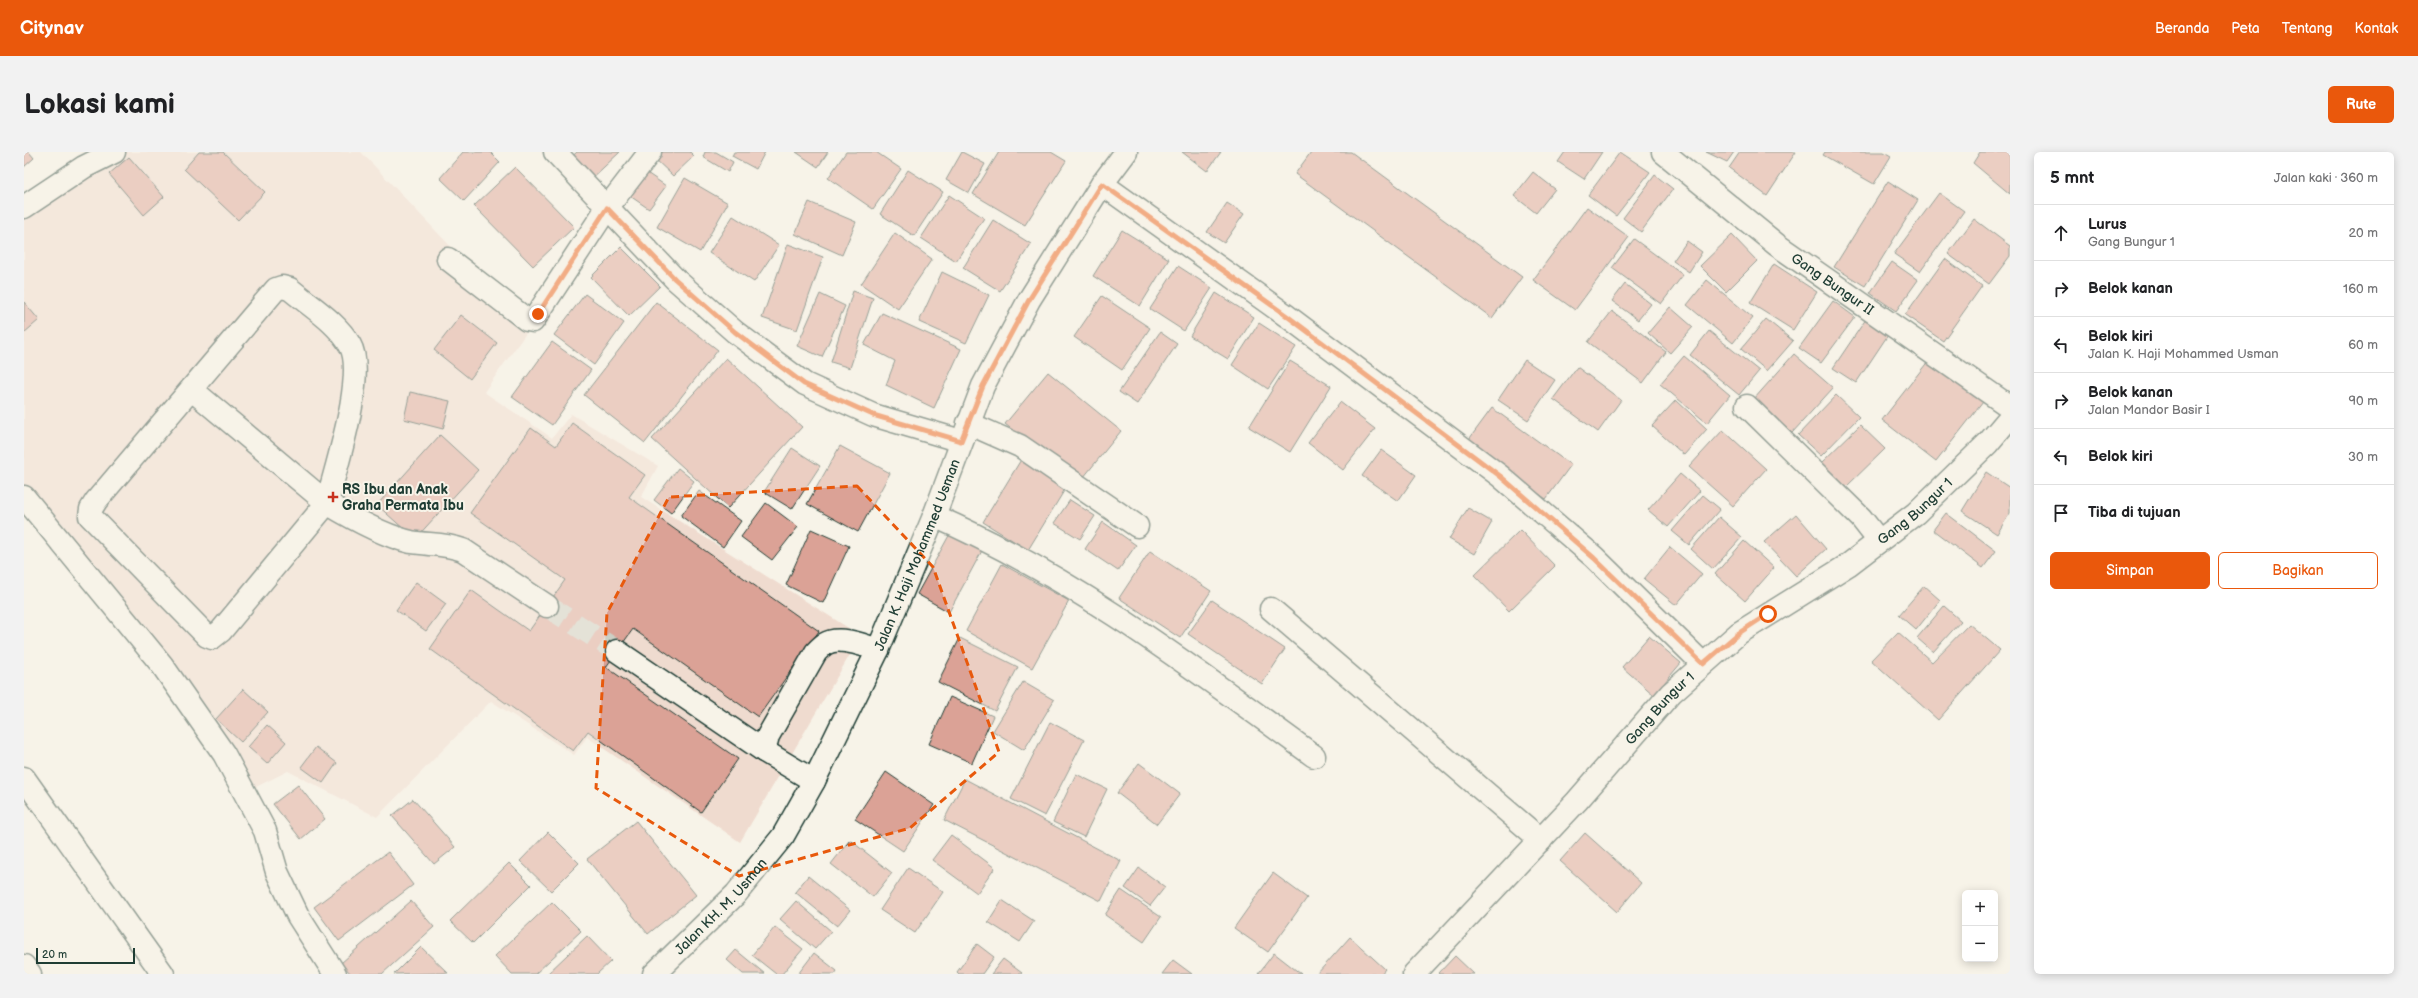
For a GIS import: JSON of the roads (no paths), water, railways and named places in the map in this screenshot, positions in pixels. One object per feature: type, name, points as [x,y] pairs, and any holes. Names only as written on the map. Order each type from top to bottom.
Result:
[{"type":"main road","points":[[24,207],[84,167],[114,152]]},
{"type":"main road","points":[[555,152],[681,285],[735,332],[804,384],[873,415],[965,432],[1020,446],[1137,526]]},
{"type":"main road","points":[[448,259],[527,320],[533,321],[607,208],[650,152]]},
{"type":"main road","name":"Jalan K. Haji Mohammed Usman","points":[[783,836],[814,781],[878,650],[934,516],[983,386],[1029,300],[1102,184],[1126,152]]},
{"type":"main road","name":"Gang Bungur II","points":[[1666,153],[1777,245],[2010,407]]},
{"type":"main road","points":[[1102,184],[1287,316],[1500,476],[1594,558],[1703,664]]},
{"type":"main road","points":[[282,287],[290,289],[335,326],[351,345],[355,361],[356,379],[327,503],[221,631],[212,638],[207,636],[90,516],[91,509],[96,501],[276,289],[282,287]]},
{"type":"main road","points":[[191,389],[327,503],[342,512],[399,539],[412,542],[448,544],[463,550],[547,606]]},
{"type":"main road","points":[[1747,406],[1861,518],[1879,541]]},
{"type":"main road","name":"Gang Bungur 1","points":[[1414,974],[1541,840],[1671,693],[1739,633],[1805,593],[1916,513],[1958,473],[2010,417]]},
{"type":"main road","points":[[24,498],[162,665],[224,754],[265,831],[277,872],[298,916],[335,974]]},
{"type":"main road","points":[[934,516],[983,538],[1028,561],[1170,652],[1314,756]]},
{"type":"main road","points":[[1272,609],[1541,840]]},
{"type":"main road","points":[[764,751],[768,736],[816,652],[825,643],[836,641],[878,650]]},
{"type":"main road","points":[[617,652],[764,751],[814,781]]},
{"type":"main road","points":[[24,778],[163,974]]},
{"type":"main road","name":"Jalan KH. M. Usman","points":[[654,974],[736,894],[783,836]]},
{"type":"main road","points":[[24,966],[30,974]]},
{"type":"tunnel","points":[[547,606],[617,651]]},
{"type":"place","name":"RS Ibu dan Anak Graha Permata Ibu","points":[[333,497]]}]
